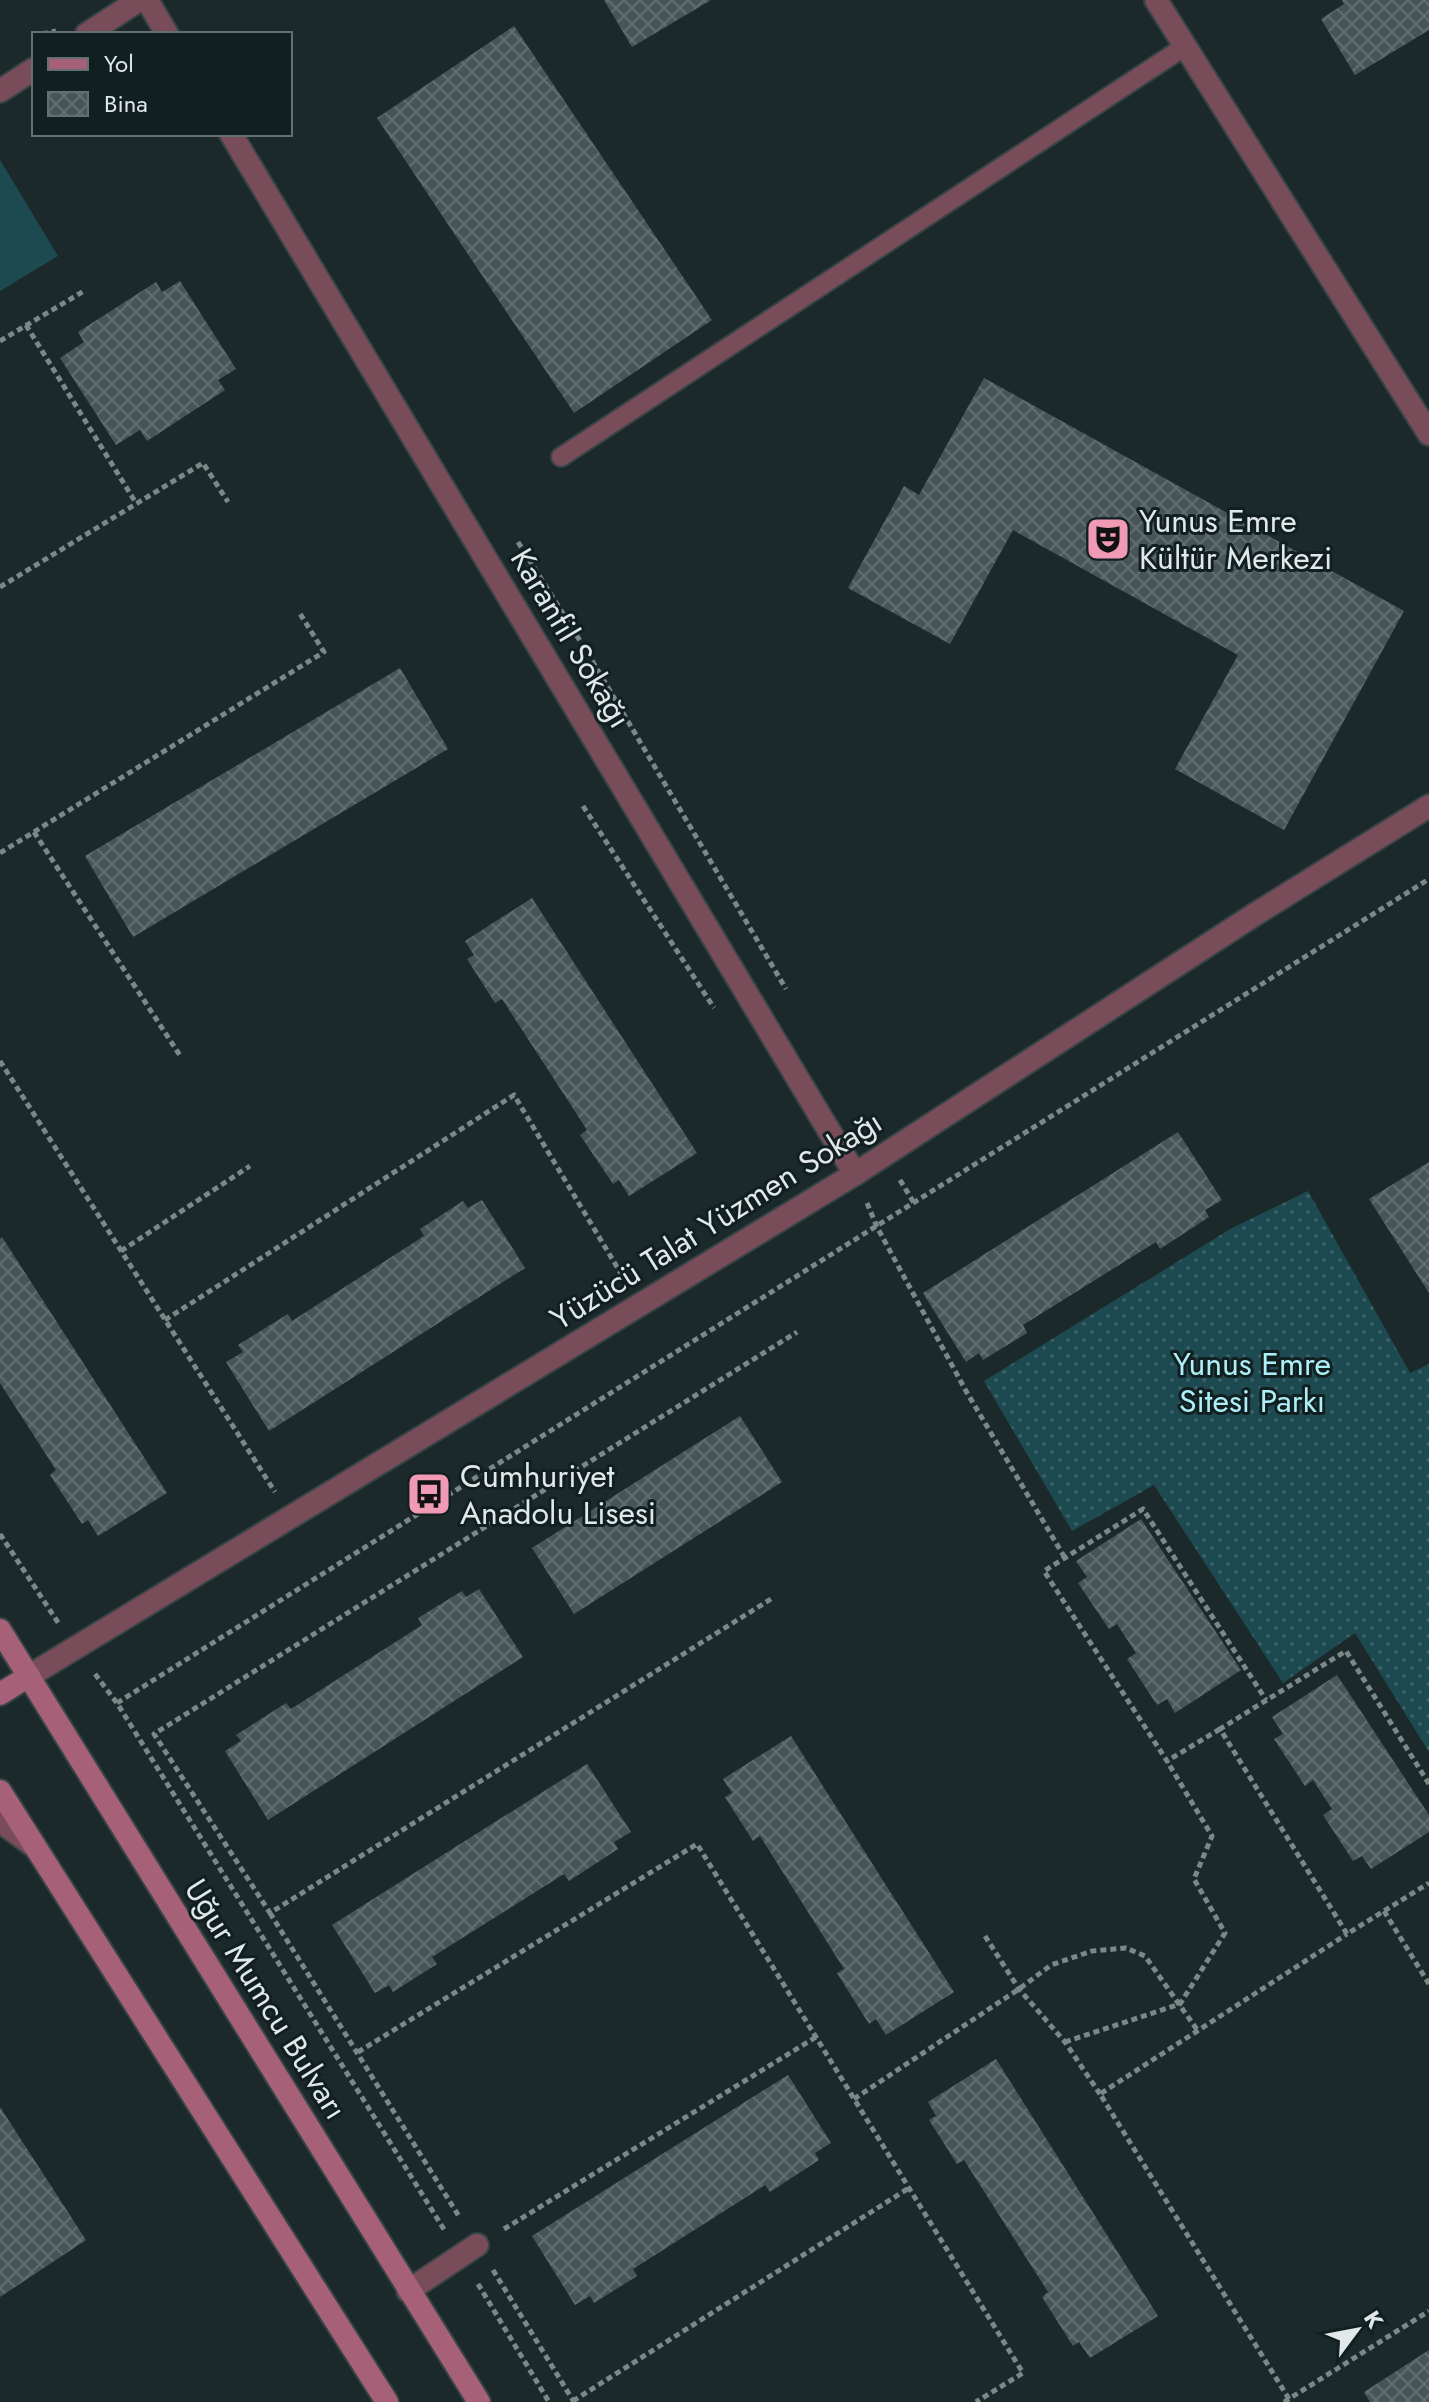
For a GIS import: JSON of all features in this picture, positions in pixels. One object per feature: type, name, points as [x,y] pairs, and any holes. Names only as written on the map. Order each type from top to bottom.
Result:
[{"type":"main road","name":"Uğur Mumcu Bulvarı","points":[[0,1630],[479,2402]]},
{"type":"main road","points":[[0,1694],[29,1676]]},
{"type":"main road","points":[[0,1791],[387,2402]]},
{"type":"street","points":[[90,32],[139,0]]},
{"type":"street","points":[[147,0],[166,32]]},
{"type":"street","points":[[1156,0],[1429,434]]},
{"type":"street","points":[[0,91],[32,70]]},
{"type":"street","name":"Karanfil Sokağı","points":[[232,136],[855,1174]]},
{"type":"street","name":"Yüzücü Talat Yüzmen Sokağı","points":[[29,1676],[855,1174],[1254,915],[1429,806]]},
{"type":"street","points":[[0,1821],[33,1846]]},
{"type":"street","points":[[408,2291],[469,2251]]},
{"type":"lane","points":[[561,457],[1184,47]]},
{"type":"path","points":[[0,341],[84,291]]},
{"type":"path","points":[[26,325],[136,503]]},
{"type":"path","points":[[0,587],[203,463],[228,502]]},
{"type":"path","points":[[0,853],[324,652],[299,612]]},
{"type":"path","points":[[583,806],[719,1017]]},
{"type":"path","points":[[34,832],[181,1057]]},
{"type":"path","points":[[549,2402],[469,2251],[117,1703],[1429,879]]},
{"type":"path","points":[[0,1061],[290,1517]]},
{"type":"path","points":[[165,1320],[514,1095],[639,1305]]},
{"type":"path","points":[[121,1251],[250,1166]]},
{"type":"path","points":[[855,1174],[877,1227],[966,1391],[1065,1558]]},
{"type":"path","points":[[797,1332],[154,1734],[358,2052],[697,1844],[1023,2373],[976,2402]]},
{"type":"path","points":[[1065,2042],[1180,2004],[1225,1933],[1194,1879],[1212,1836],[1044,1571],[1143,1509],[1266,1700]]},
{"type":"path","points":[[270,1913],[771,1599]]},
{"type":"path","points":[[1167,1761],[1346,1651],[1429,1784]]},
{"type":"path","points":[[1220,1729],[1347,1934]]},
{"type":"path","points":[[1100,2094],[1429,1883]]},
{"type":"path","points":[[1384,1911],[1429,1984]]},
{"type":"path","points":[[985,1936],[1019,1989],[1065,2042],[1100,2094],[1287,2400],[1429,2311]]},
{"type":"path","points":[[854,2099],[1051,1965],[1070,1956],[1107,1948],[1126,1948],[1145,1956],[1198,2031]]},
{"type":"path","points":[[469,2251],[816,2037]]},
{"type":"path","points":[[573,2401],[909,2188]]},
{"type":"green space","points":[[0,160],[58,256],[0,291]]},
{"type":"green space","name":"Yunus Emre Sitesi Parkı","points":[[1308,1191],[1410,1373],[1429,1364],[1429,1752],[1355,1633],[1283,1683],[1154,1485],[1072,1531],[984,1381],[1232,1228]]},
{"type":"building","points":[[604,0],[711,0],[632,47]]},
{"type":"building","points":[[1342,0],[1429,0],[1429,30],[1355,75],[1321,19],[1344,4]]},
{"type":"building","points":[[514,26],[712,320],[574,413],[377,118]]},
{"type":"building","points":[[180,281],[236,369],[218,380],[225,390],[147,441],[140,430],[116,445],[60,358],[84,342],[78,332],[156,282],[162,292]]},
{"type":"building","points":[[984,378],[1404,611],[1284,830],[1175,769],[1238,655],[1013,530],[950,644],[848,588],[904,486],[919,495]]},
{"type":"building","points":[[400,668],[448,749],[133,937],[85,856]]},
{"type":"building","points":[[532,898],[697,1153],[629,1196],[619,1180],[613,1184],[580,1135],[587,1130],[502,999],[495,1003],[467,959],[474,955],[465,941]]},
{"type":"building","points":[[1178,1132],[1222,1200],[1205,1210],[1209,1217],[1160,1249],[1156,1242],[1023,1325],[1027,1333],[983,1360],[979,1353],[966,1362],[923,1293]]},
{"type":"building","points":[[1429,1162],[1429,1293],[1369,1199]]},
{"type":"building","points":[[482,1200],[525,1268],[269,1431],[226,1362],[243,1352],[238,1345],[288,1314],[292,1321],[424,1236],[420,1229],[463,1201],[468,1208]]},
{"type":"building","points":[[2,1237],[167,1493],[98,1536],[88,1520],[82,1524],[50,1475],[56,1470],[0,1383]]},
{"type":"building","points":[[740,1416],[782,1482],[574,1614],[532,1548]]},
{"type":"building","points":[[1141,1519],[1241,1670],[1175,1713],[1167,1699],[1157,1705],[1127,1659],[1136,1653],[1117,1624],[1109,1629],[1078,1583],[1087,1577],[1076,1561]]},
{"type":"building","points":[[479,1589],[523,1657],[268,1820],[225,1751],[241,1741],[236,1735],[286,1703],[291,1709],[422,1625],[418,1618],[462,1591],[466,1597]]},
{"type":"building","points":[[1337,1675],[1429,1815],[1429,1832],[1371,1869],[1362,1856],[1353,1861],[1323,1815],[1332,1809],[1313,1780],[1305,1786],[1274,1739],[1283,1734],[1272,1717]]},
{"type":"building","points":[[791,1736],[954,1992],[886,2035],[876,2019],[869,2024],[837,1973],[844,1969],[760,1836],[753,1841],[725,1797],[732,1793],[723,1779]]},
{"type":"building","points":[[587,1764],[631,1832],[614,1842],[618,1849],[569,1881],[564,1874],[432,1957],[437,1964],[393,1992],[389,1985],[375,1993],[332,1925]]},
{"type":"building","points":[[996,2059],[1158,2316],[1090,2358],[1079,2342],[1073,2346],[1042,2297],[1048,2292],[964,2160],[957,2164],[929,2120],[936,2116],[928,2102]]},
{"type":"building","points":[[788,2075],[831,2143],[815,2153],[819,2160],[770,2192],[765,2185],[633,2269],[637,2276],[594,2303],[590,2296],[575,2305],[532,2236]]},
{"type":"building","points":[[0,2107],[86,2240],[0,2297]]},
{"type":"building","points":[[1429,2350],[1429,2402],[1370,2402],[1364,2392]]},
{"type":"place","name":"Yunus Emre Kültür Merkezi","points":[[1108,539]]},
{"type":"place","name":"Cumhuriyet Anadolu Lisesi","points":[[429,1494]]}]
